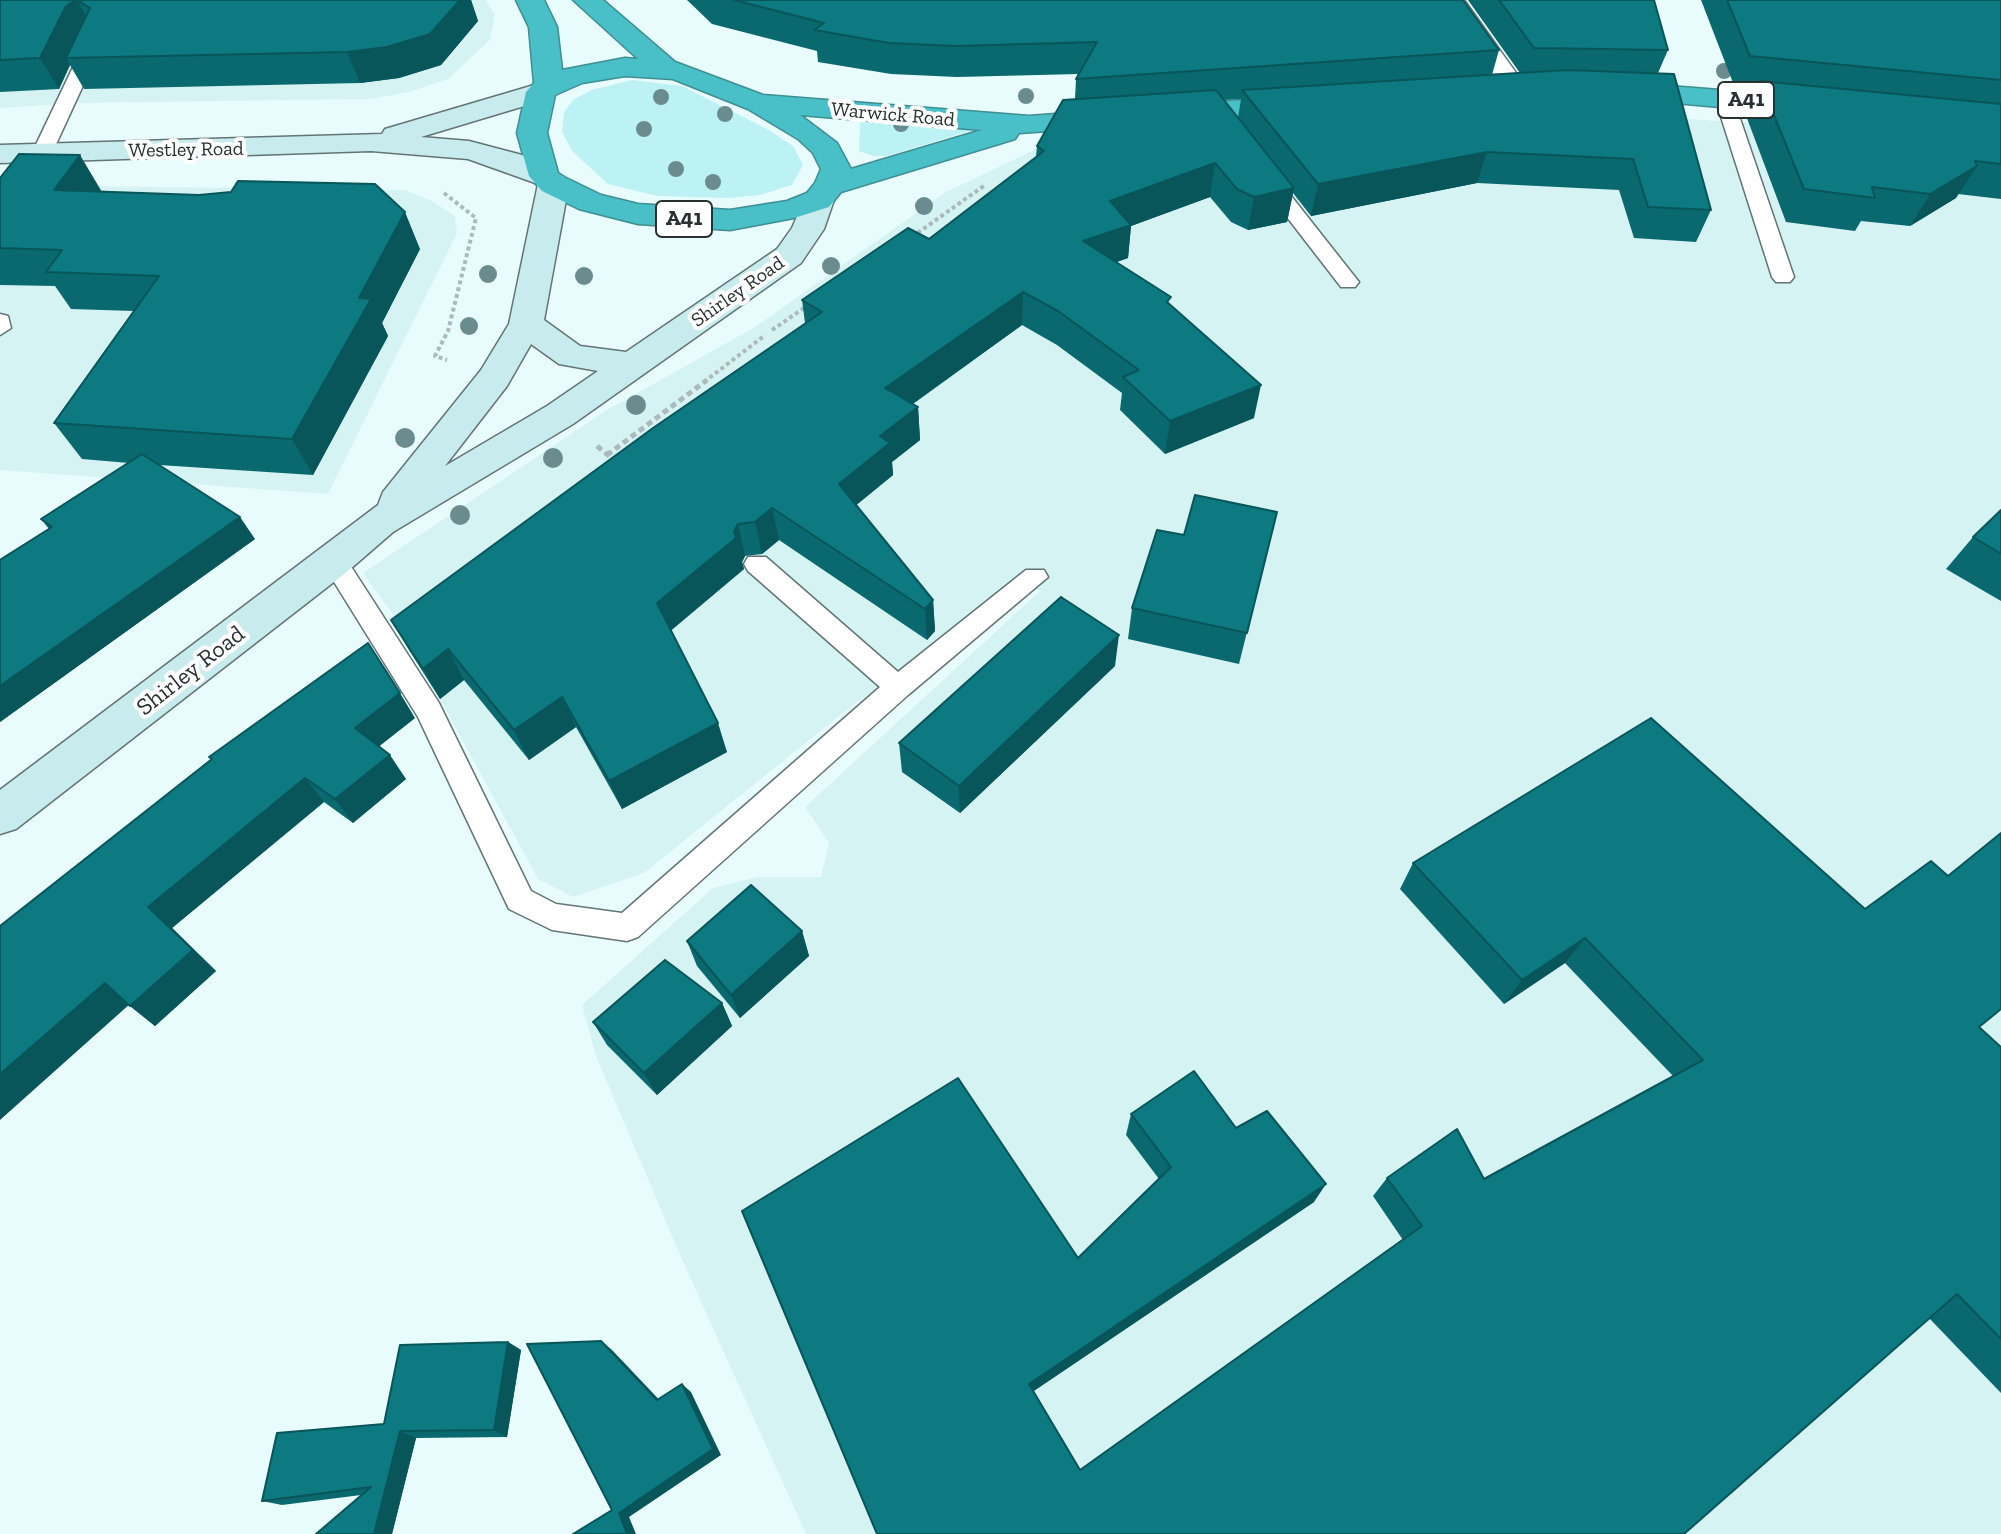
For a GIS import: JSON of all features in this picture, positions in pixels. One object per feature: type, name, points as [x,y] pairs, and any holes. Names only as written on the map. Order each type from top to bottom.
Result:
[{"type":"highway","points":[[530,0],[543,27],[545,89],[532,133],[549,180]]},
{"type":"highway","name":"Warwick Road","points":[[587,0],[665,68]]},
{"type":"highway","name":"Warwick Road","points":[[545,89],[598,70],[665,68],[719,85],[758,103],[809,133],[826,149],[836,169],[824,192]]},
{"type":"highway","name":"A41","points":[[1586,90],[1842,109]]},
{"type":"highway","name":"Warwick Road","points":[[758,103],[1029,125],[1321,103]]},
{"type":"highway","name":"Warwick Road","points":[[549,180],[590,202],[638,214],[685,219],[762,217],[824,192],[1029,125]]},
{"type":"street","points":[[1450,0],[1514,91]]},
{"type":"street","name":"Westley Road","points":[[371,142],[545,89]]},
{"type":"street","name":"Westley Road","points":[[0,154],[45,161],[371,142],[469,150],[511,161],[549,180]]},
{"type":"street","name":"Shirley Road","points":[[379,522],[494,378],[526,324],[549,180]]},
{"type":"street","name":"Shirley Road","points":[[0,815],[334,561],[379,522],[560,415],[789,256],[808,229],[824,192]]},
{"type":"street","points":[[526,324],[571,356],[634,365]]},
{"type":"lane","points":[[45,161],[95,38]]},
{"type":"lane","points":[[1724,98],[1783,277]]},
{"type":"lane","points":[[1214,110],[1233,134]]},
{"type":"lane","points":[[1252,159],[1348,282]]},
{"type":"lane","points":[[0,321],[0,328]]},
{"type":"lane","points":[[334,561],[429,711],[520,900],[552,917],[627,927],[898,687],[1035,577]]},
{"type":"lane","points":[[757,564],[898,687]]},
{"type":"path","points":[[900,244],[966,201],[1038,141],[1029,125]]},
{"type":"path","points":[[607,455],[808,306]]},
{"type":"path","points":[[560,415],[624,469]]},
{"type":"shaded area","points":[[0,0],[485,0],[495,14],[490,40],[448,79],[409,92],[370,99],[80,103],[0,108]]},
{"type":"shaded area","points":[[632,80],[682,86],[767,129],[793,146],[803,165],[792,185],[760,195],[729,198],[657,196],[608,184],[572,151],[562,132],[564,112],[573,100],[591,90]]},
{"type":"shaded area","points":[[1518,108],[1753,123],[2001,153],[2001,1534],[806,1534],[680,1255],[596,1056],[582,1005],[713,888],[757,877],[821,877],[829,843],[805,807],[1041,590],[1010,581],[917,659],[844,712],[644,873],[573,897],[538,879],[397,620],[363,573],[607,410],[755,327],[946,192],[1072,132]]},
{"type":"shaded area","points":[[866,119],[980,128],[887,156],[873,156],[859,151],[860,123]]},
{"type":"shaded area","points":[[0,185],[405,190],[432,201],[455,216],[457,233],[328,494],[0,470]]},
{"type":"building","points":[[0,0],[76,0],[66,6],[40,58],[0,60]]},
{"type":"building","points":[[77,0],[460,0],[430,34],[387,47],[347,52],[66,58],[90,8]]},
{"type":"building","points":[[734,0],[1463,0],[1499,50],[1076,79],[1097,42],[956,46],[889,43],[814,30],[824,23]]},
{"type":"building","points":[[1499,0],[1654,0],[1668,50],[1534,48]]},
{"type":"building","points":[[1727,0],[2001,0],[2001,80],[1750,56]]},
{"type":"building","points":[[1567,70],[1674,74],[1711,210],[1648,207],[1633,159],[1487,152],[1318,184],[1242,90]]},
{"type":"building","points":[[1760,81],[2001,104],[2001,164],[1975,161],[1977,166],[1930,194],[1872,187],[1875,198],[1804,189]]},
{"type":"building","points":[[1216,90],[1294,188],[1254,197],[1237,189],[1215,163],[1110,201],[1131,225],[1083,241],[1171,297],[1167,302],[1261,385],[1170,421],[1123,377],[1139,370],[1058,311],[1023,292],[885,388],[918,407],[880,436],[890,443],[839,484],[933,600],[925,609],[772,508],[755,522],[738,524],[734,531],[736,538],[657,603],[718,723],[609,781],[562,697],[514,730],[448,649],[423,669],[391,620],[653,428],[822,312],[802,300],[908,228],[929,239],[1044,151],[1037,146],[1063,100]]},
{"type":"building","points":[[19,154],[80,155],[54,190],[199,195],[231,192],[238,181],[375,184],[405,212],[359,298],[371,299],[292,439],[54,423],[159,276],[46,272],[62,250],[0,248],[0,178]]},
{"type":"building","points":[[142,454],[240,517],[0,686],[0,560],[52,527],[41,519]]},
{"type":"building","points":[[1195,495],[1277,512],[1247,633],[1132,608],[1157,530],[1184,535]]},
{"type":"building","points":[[2001,510],[2001,554],[1973,537]]},
{"type":"building","points":[[1061,597],[1119,635],[959,786],[899,743]]},
{"type":"building","points":[[368,643],[400,693],[355,728],[390,755],[335,799],[305,778],[148,907],[193,950],[130,1006],[105,983],[0,1074],[0,926],[212,759],[209,757]]},
{"type":"building","points":[[1651,718],[1865,909],[1931,861],[1948,876],[2001,833],[2001,1009],[1979,1027],[2001,1047],[2001,1339],[1957,1294],[1684,1534],[877,1534],[742,1211],[958,1078],[1078,1258],[1171,1167],[1131,1114],[1194,1071],[1236,1128],[1267,1111],[1326,1184],[1029,1384],[1080,1470],[1422,1226],[1387,1178],[1457,1129],[1484,1179],[1703,1060],[1585,938],[1522,980],[1413,863]]},
{"type":"building","points":[[751,885],[802,931],[731,995],[687,941]]},
{"type":"building","points":[[665,960],[722,1003],[644,1073],[593,1022]]},
{"type":"building","points":[[601,1341],[657,1400],[682,1384],[713,1449],[619,1513],[627,1534],[573,1534],[612,1510],[527,1344]]},
{"type":"building","points":[[508,1342],[494,1430],[400,1431],[374,1534],[316,1534],[371,1487],[262,1501],[277,1433],[384,1424],[400,1345]]}]
